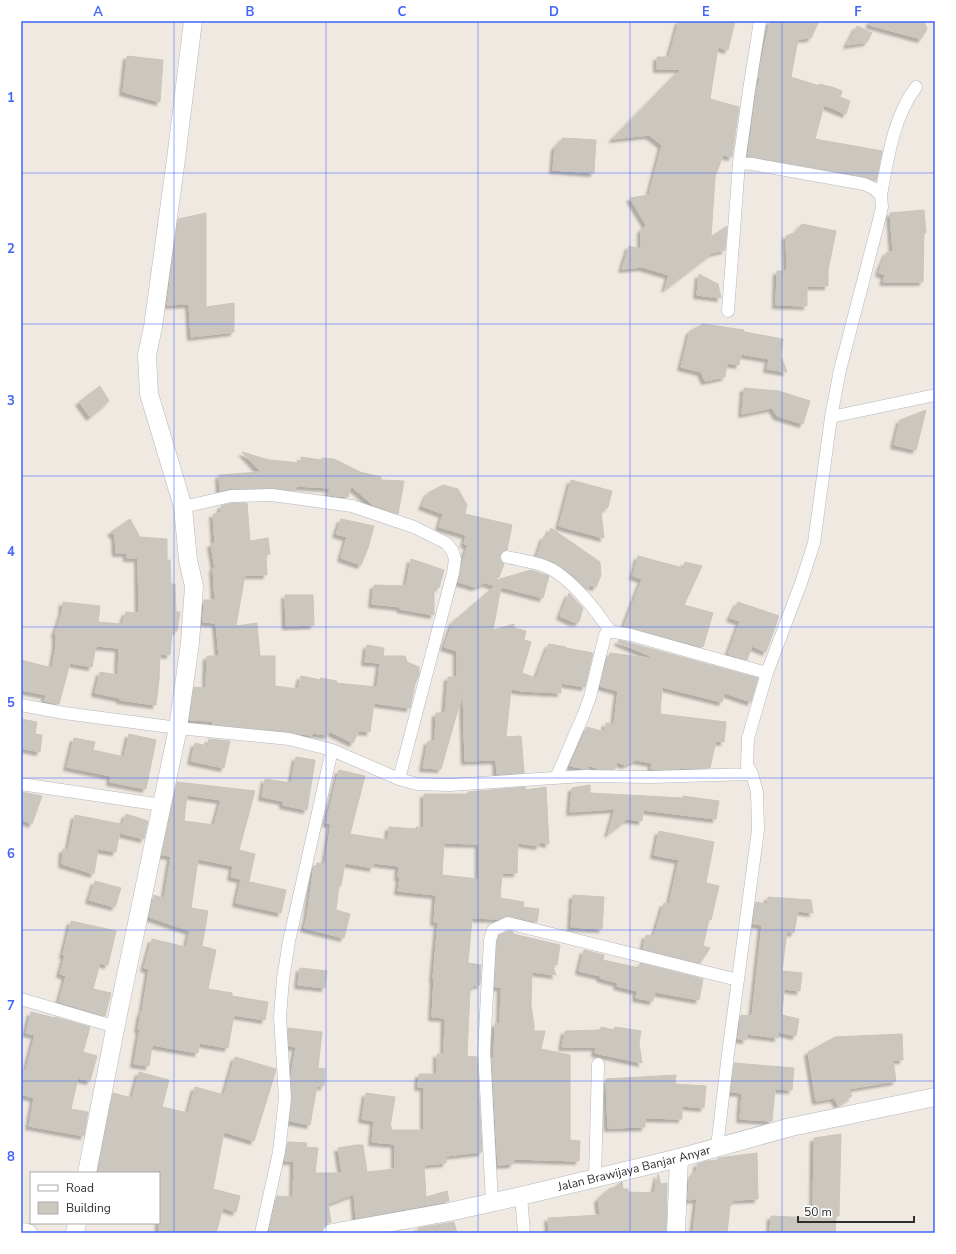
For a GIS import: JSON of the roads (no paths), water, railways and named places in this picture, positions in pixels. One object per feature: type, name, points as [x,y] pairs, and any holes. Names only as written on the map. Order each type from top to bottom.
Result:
[{"type":"street","points":[[87,1172],[178,728],[190,644],[194,586],[188,560],[183,507],[149,394],[147,355],[153,327],[193,21]]},
{"type":"street","points":[[728,311],[739,163],[760,21]]},
{"type":"street","points":[[717,1147],[758,830],[757,792],[752,774],[747,766],[748,738],[767,673],[814,544],[831,417],[840,370],[882,207],[881,195],[894,134],[906,100],[916,86]]},
{"type":"street","points":[[739,163],[864,184],[873,188],[881,195]]},
{"type":"street","points":[[831,417],[935,395]]},
{"type":"street","points":[[183,507],[231,496],[272,495],[352,506],[414,527],[440,539],[452,550],[455,559],[453,573],[399,779]]},
{"type":"street","points":[[507,557],[547,567],[563,578],[586,599],[610,631],[631,635],[767,673]]},
{"type":"street","points":[[556,778],[590,697],[605,635],[610,631]]},
{"type":"street","points":[[21,705],[64,713],[178,728],[289,739],[332,750],[399,779],[417,784],[450,785],[584,776],[651,777],[752,774]]},
{"type":"street","points":[[261,1233],[279,1152],[285,1098],[280,1017],[282,979],[332,750]]},
{"type":"street","points":[[21,784],[162,806]]},
{"type":"street","points":[[492,1202],[484,1050],[490,940],[493,930],[508,923],[738,980]]},
{"type":"street","points":[[21,1000],[116,1027]]},
{"type":"street","points":[[595,1178],[598,1064]]},
{"type":"street","name":"Jalan Brawijaya Banjar Anyar","points":[[332,1233],[448,1212],[521,1196],[679,1158],[791,1127],[935,1097]]},
{"type":"street","points":[[676,1233],[679,1158]]},
{"type":"street","points":[[521,1196],[524,1233]]},
{"type":"street","points":[[21,1232],[28,1233]]}]
